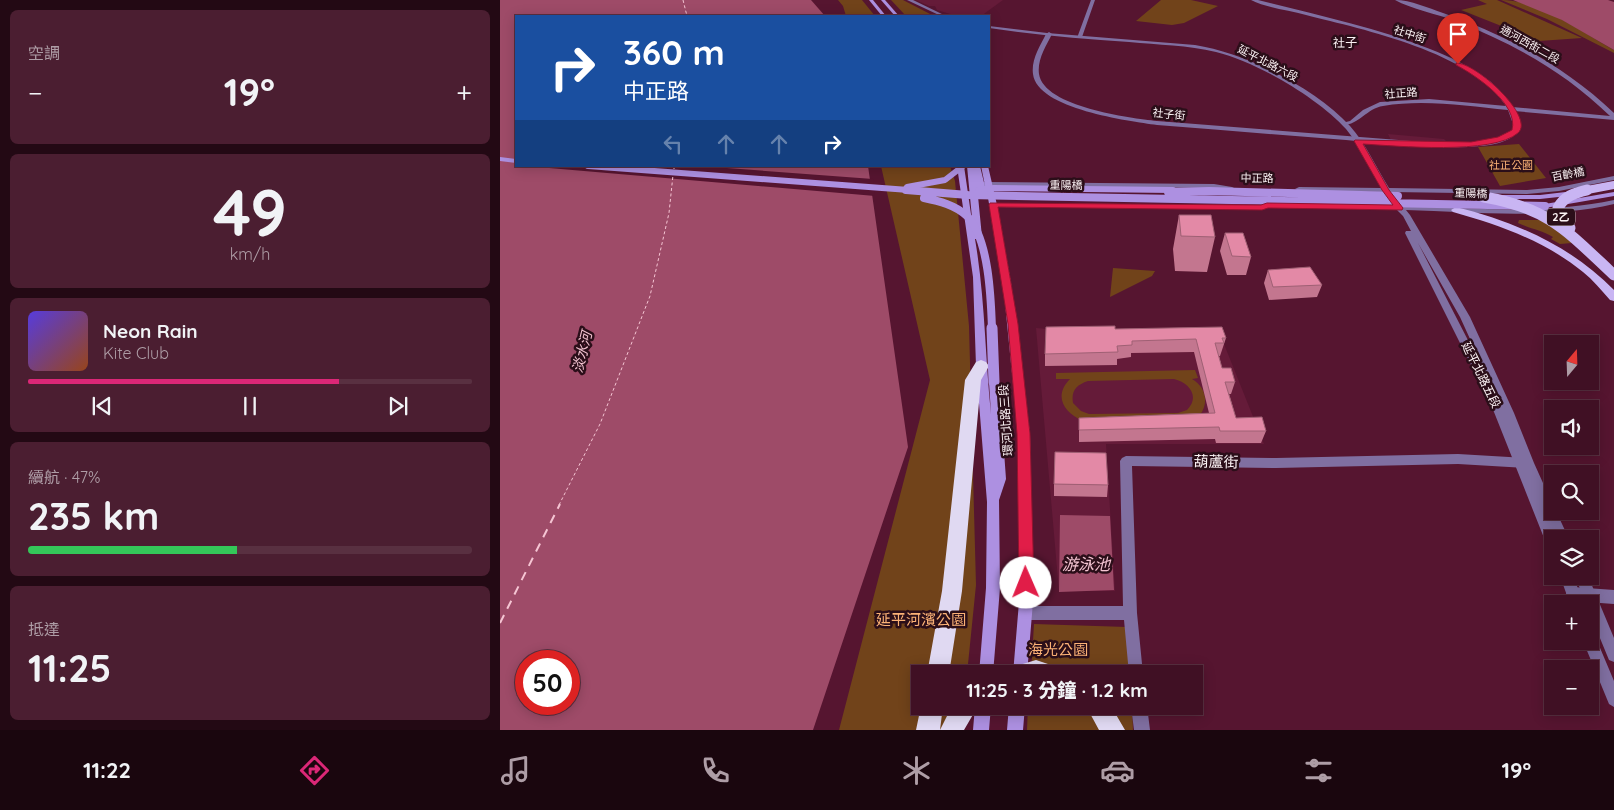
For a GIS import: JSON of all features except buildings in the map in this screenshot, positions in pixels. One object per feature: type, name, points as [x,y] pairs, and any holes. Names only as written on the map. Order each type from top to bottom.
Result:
[{"type":"highway","points":[[940,665],[952,591],[973,380],[981,366]]},
{"type":"highway","points":[[928,730],[930,715]]},
{"type":"highway","points":[[952,730],[960,715]]},
{"type":"highway","points":[[1103,715],[1114,730]]},
{"type":"main road","points":[[871,0],[883,15]]},
{"type":"main road","points":[[881,0],[891,15]]},
{"type":"main road","points":[[881,0],[896,15]]},
{"type":"main road","points":[[500,157],[515,159]]},
{"type":"main road","name":"重陽橋","points":[[601,167],[851,187],[969,193],[1545,206],[1614,194]]},
{"type":"main road","name":"重陽橋","points":[[648,167],[969,193],[1209,191],[1484,197],[1540,197],[1574,193]]},
{"type":"main road","points":[[906,187],[943,180],[952,176],[960,167]]},
{"type":"main road","name":"環河北路三段","points":[[961,167],[966,215],[977,277],[981,366],[993,502],[993,588],[987,665]]},
{"type":"main road","points":[[970,167],[976,206],[980,264],[977,277]]},
{"type":"main road","points":[[976,167],[988,194]]},
{"type":"main road","name":"環河北路三段","points":[[984,167],[1013,324],[1024,434],[1026,613],[1023,665]]},
{"type":"main road","name":"百齡橋","points":[[1614,185],[1574,193],[1562,200],[1558,207],[1560,215],[1566,223],[1614,269]]},
{"type":"main road","points":[[851,187],[931,199],[958,210],[971,220],[978,233],[990,296],[1000,479],[993,502]]},
{"type":"main road","points":[[969,193],[994,188],[1224,188]]},
{"type":"main road","points":[[969,193],[988,199],[1267,205]]},
{"type":"main road","points":[[966,215],[988,194],[1345,198],[1390,202]]},
{"type":"main road","points":[[1345,198],[1365,195]]},
{"type":"main road","points":[[1484,197],[1520,205],[1556,223],[1614,275]]},
{"type":"main road","points":[[1456,210],[1497,222],[1543,240],[1583,267],[1614,296]]},
{"type":"main road","points":[[981,730],[982,715]]},
{"type":"main road","points":[[1015,730],[1017,715]]},
{"type":"street","points":[[909,0],[942,15]]},
{"type":"street","points":[[1079,37],[1093,0]]},
{"type":"street","name":"社中街","points":[[1254,0],[1414,45],[1443,56],[1473,72],[1495,88],[1512,108]]},
{"type":"street","name":"通河西街二段","points":[[1397,0],[1472,26],[1512,44],[1564,75],[1614,117]]},
{"type":"street","name":"延平北路六段","points":[[990,27],[1034,33],[1187,46],[1225,53],[1289,84],[1344,124],[1358,141],[1386,190]]},
{"type":"street","name":"延平北路六段","points":[[990,34],[1034,33]]},
{"type":"street","name":"社子街","points":[[1049,34],[1037,60],[1036,77],[1045,90],[1055,98],[1096,112],[1157,123],[1358,141]]},
{"type":"street","name":"社正路","points":[[1344,124],[1352,122],[1373,107],[1395,102],[1429,101],[1614,117]]},
{"type":"street","points":[[1358,141],[1454,145],[1486,143],[1510,136],[1515,131],[1517,127],[1512,108]]},
{"type":"street","name":"百齡橋","points":[[1526,192],[1559,189],[1614,178]]},
{"type":"street","name":"中正路","points":[[988,194],[1214,186],[1224,188],[1526,192]]},
{"type":"street","points":[[1329,190],[1337,206]]},
{"type":"street","name":"延平北路五段","points":[[1386,190],[1400,210],[1400,216],[1497,407],[1523,463],[1547,530]]},
{"type":"street","points":[[1424,191],[1437,209]]},
{"type":"street","points":[[988,194],[1211,208],[1262,208],[1267,205],[1337,206],[1400,210],[1437,209],[1549,213],[1614,202]]},
{"type":"street","name":"葫蘆街","points":[[1135,665],[1130,613],[1132,461],[1276,463],[1458,459],[1523,463]]},
{"type":"street","points":[[1523,463],[1558,530]]},
{"type":"street","points":[[1584,585],[1614,655]]},
{"type":"street","points":[[1588,594],[1614,597]]},
{"type":"street","points":[[1026,613],[1130,613]]},
{"type":"street","points":[[1594,650],[1614,699]]},
{"type":"street","points":[[1140,715],[1142,730]]},
{"type":"shaded area","points":[[916,0],[1003,0],[982,15],[954,15],[937,10],[935,6],[929,6]]},
{"type":"shaded area","points":[[1388,134],[1444,139],[1450,145],[1392,142]]},
{"type":"shaded area","points":[[1036,328],[1161,339],[1222,339],[1264,444],[1106,444],[1115,591],[1059,591]]},
{"type":"green space","points":[[838,0],[862,0],[874,15],[846,15],[843,6]]},
{"type":"green space","points":[[891,0],[903,0],[932,15],[905,15]]},
{"type":"green space","points":[[1161,0],[1191,0],[1218,6],[1184,23],[1172,25],[1136,21]]},
{"type":"green space","points":[[1478,0],[1497,0],[1582,38],[1539,41],[1461,10],[1487,4]]},
{"type":"green space","points":[[1501,0],[1530,5],[1560,18],[1614,50],[1614,53],[1547,19]]},
{"type":"green space","name":"社正公園","points":[[1519,144],[1546,178],[1500,186],[1478,147]]},
{"type":"green space","name":"延平河濱公園","points":[[881,167],[950,167],[955,181],[969,326],[976,585],[968,665],[911,665],[911,715],[963,715],[962,730],[839,730],[930,380]]},
{"type":"green space","points":[[1519,220],[1545,220],[1572,243],[1560,244],[1551,239],[1553,237],[1549,235],[1518,223]]},
{"type":"green space","points":[[1113,268],[1155,271],[1152,276],[1110,297]]},
{"type":"green space","points":[[1195,370],[1198,378],[1192,379],[1197,382],[1203,391],[1205,405],[1200,415],[1083,421],[1076,418],[1066,409],[1063,403],[1062,392],[1070,379],[1056,379],[1056,373]],"holes":[[[1174,379],[1189,387],[1193,400],[1187,410],[1178,413],[1089,414],[1081,411],[1073,403],[1075,389],[1080,384],[1088,381]]]},
{"type":"green space","name":"海光公園","points":[[1034,624],[1127,627],[1129,665],[1032,665]]},
{"type":"green space","points":[[1028,715],[1132,715],[1133,730],[1027,730]]},
{"type":"water","name":"淡水河","points":[[500,0],[811,0],[824,15],[515,15],[515,167],[868,167],[908,447],[813,730],[500,730]]},
{"type":"water","points":[[1513,0],[1608,0],[1614,2],[1614,50],[1562,20]]},
{"type":"water","name":"游泳池","points":[[1060,515],[1110,516],[1114,590],[1059,592]]},
{"type":"pier","points":[[538,167],[713,167],[873,179],[875,196]]},
{"type":"ferry route","points":[[683,0],[687,15]]},
{"type":"ferry route","points":[[559,505],[600,424],[650,296],[669,213],[673,175]]},
{"type":"ferry route","points":[[500,623],[560,504]]},
{"type":"district","name":"社子","points":[[1345,43]]},
{"type":"route","points":[[1026,583],[1024,434],[1013,324],[993,205],[1211,208],[1262,208],[1267,205],[1399,208],[1386,190],[1358,141],[1454,145],[1486,143],[1510,136],[1517,127],[1512,108],[1495,88],[1458,64]]}]
